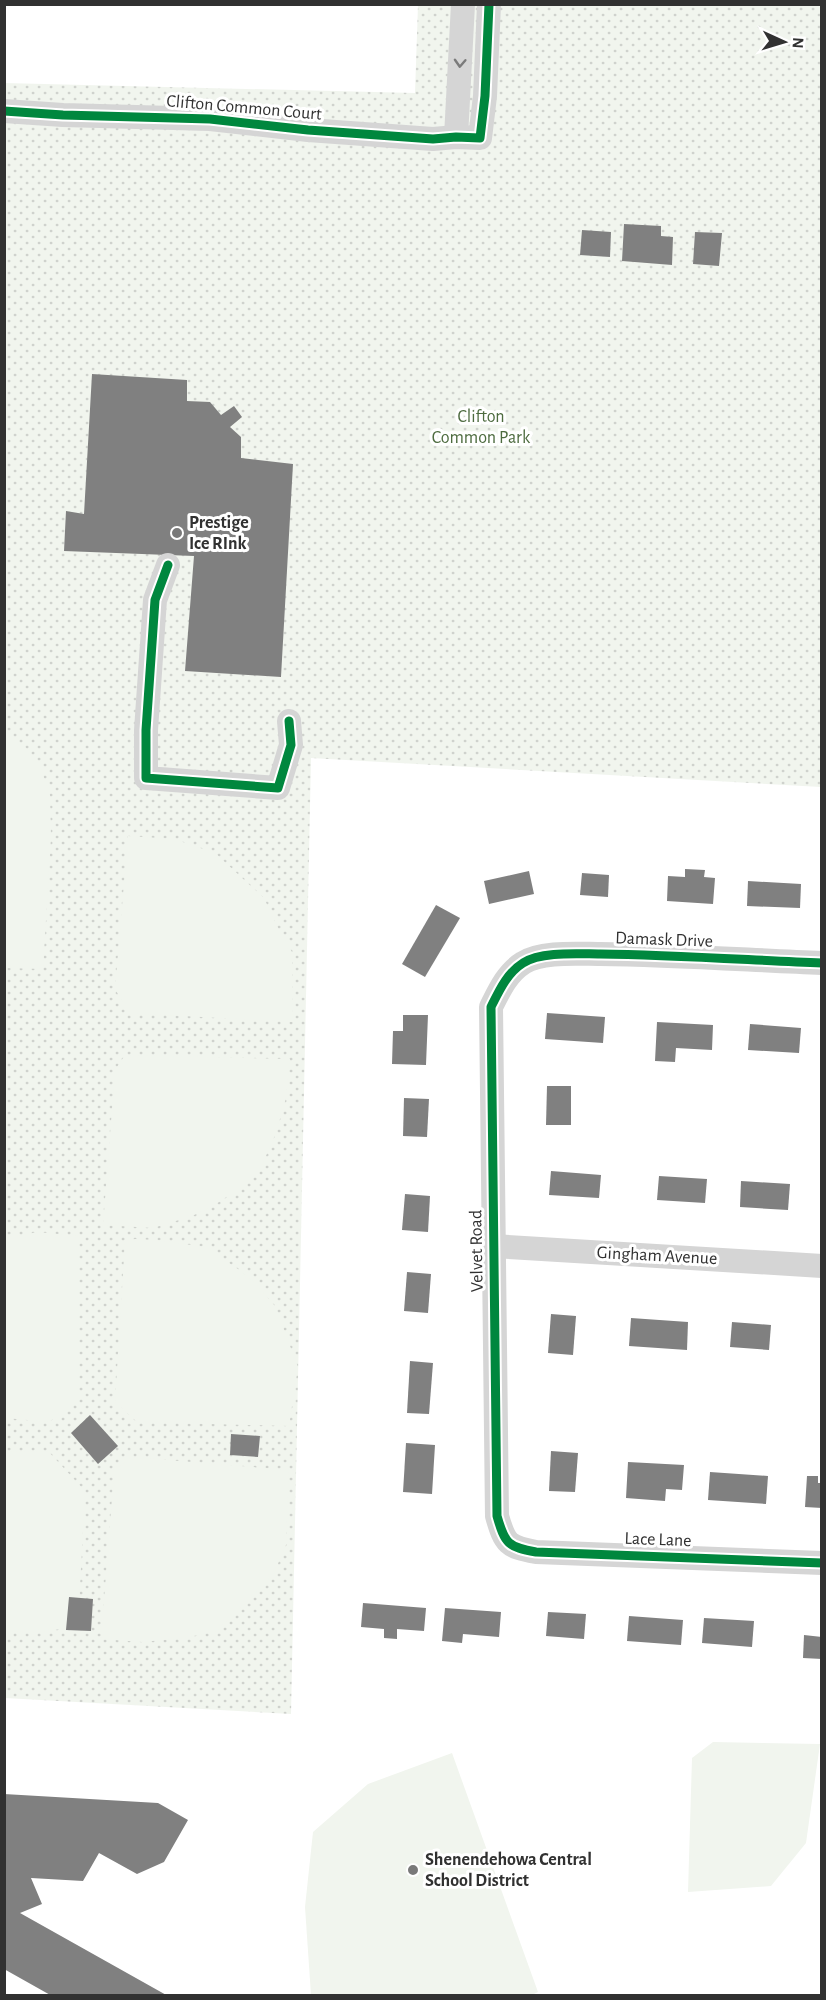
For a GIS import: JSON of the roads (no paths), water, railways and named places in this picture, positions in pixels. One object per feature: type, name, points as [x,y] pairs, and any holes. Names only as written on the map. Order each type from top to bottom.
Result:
[{"type":"street","points":[[456,136],[463,4]]},
{"type":"street","name":"Clifton Common Court","points":[[4,111],[210,119],[308,130],[433,139],[456,136],[480,138],[485,96],[489,4]]},
{"type":"street","points":[[168,565],[154,600],[146,730],[146,778],[278,788],[291,745],[289,721]]},
{"type":"street","name":"Damask Drive","points":[[511,974],[524,962],[560,954],[638,954],[822,963]]},
{"type":"street","name":"Velvet Road","points":[[501,1532],[497,1516],[491,1007],[500,988],[511,974]]},
{"type":"street","name":"Gingham Avenue","points":[[493,1246],[822,1266]]},
{"type":"street","name":"Lace Lane","points":[[501,1532],[514,1548],[536,1552],[822,1563]]},
{"type":"place","name":"Prestige Ice RInk","points":[[177,533]]},
{"type":"place","name":"Shenendehowa Central School District","points":[[413,1870]]},
{"type":"park label","name":"Clifton Common Park","points":[[481,427]]}]
